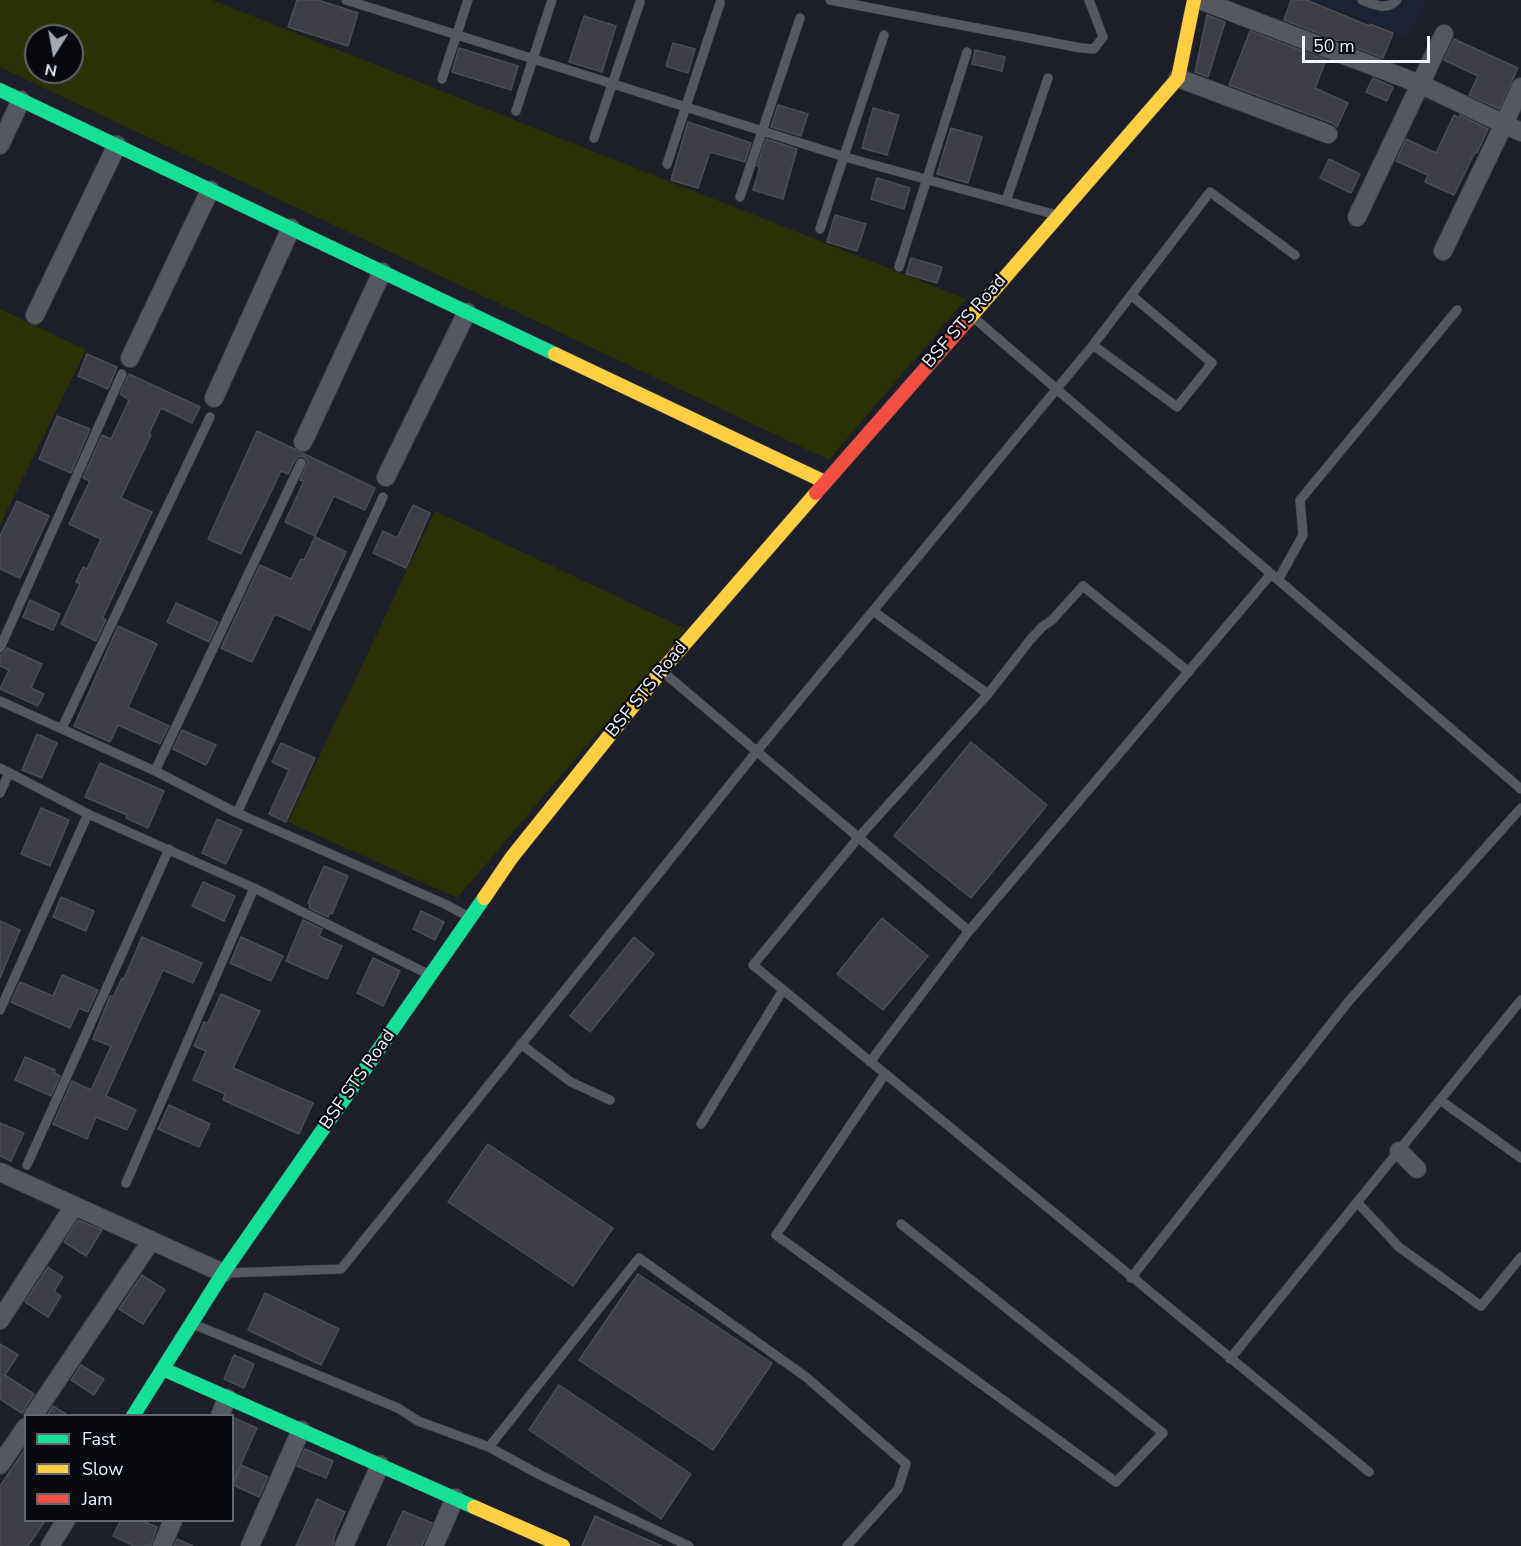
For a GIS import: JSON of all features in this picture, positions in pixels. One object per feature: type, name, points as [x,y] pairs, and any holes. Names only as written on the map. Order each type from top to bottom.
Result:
[{"type":"street","name":"BSF STS Road","points":[[134,1414],[223,1273],[512,857],[662,670],[1178,78],[1194,0]]},
{"type":"street","points":[[1200,0],[1420,84],[1521,132]]},
{"type":"street","points":[[1357,217],[1444,34]]},
{"type":"street","points":[[1178,78],[1328,134]]},
{"type":"street","points":[[1443,251],[1521,87]]},
{"type":"street","points":[[0,90],[825,482]]},
{"type":"street","points":[[0,145],[21,100]]},
{"type":"street","points":[[35,315],[117,145]]},
{"type":"street","points":[[126,366],[210,190]]},
{"type":"street","points":[[214,398],[291,228]]},
{"type":"street","points":[[303,442],[382,272]]},
{"type":"street","points":[[386,477],[467,312]]},
{"type":"street","points":[[1398,1151],[1417,1168]]},
{"type":"street","points":[[0,1172],[223,1273]]},
{"type":"street","points":[[0,1320],[75,1206]]},
{"type":"street","points":[[34,1414],[151,1241]]},
{"type":"street","points":[[163,1369],[455,1498],[526,1539],[563,1546]]},
{"type":"street","points":[[221,1414],[227,1398]]},
{"type":"street","points":[[0,1465],[24,1430]]},
{"type":"street","points":[[250,1546],[301,1430]]},
{"type":"street","points":[[344,1546],[380,1465]]},
{"type":"street","points":[[434,1546],[455,1498]]},
{"type":"street","points":[[50,1546],[65,1522]]},
{"type":"street","points":[[162,1546],[173,1522]]},
{"type":"lane","points":[[346,0],[374,4],[456,36],[762,132],[1059,215]]},
{"type":"lane","points":[[442,80],[468,0]]},
{"type":"lane","points":[[516,111],[552,0]]},
{"type":"lane","points":[[830,0],[1094,49],[1103,37],[1089,0]]},
{"type":"lane","points":[[1362,0],[1381,7],[1392,5],[1397,0]]},
{"type":"lane","points":[[594,138],[640,2]]},
{"type":"lane","points":[[667,164],[720,3]]},
{"type":"lane","points":[[740,197],[800,18]]},
{"type":"lane","points":[[820,230],[884,35]]},
{"type":"lane","points":[[899,267],[967,52]]},
{"type":"lane","points":[[1006,201],[1048,78]]},
{"type":"lane","points":[[223,1273],[341,1269],[757,751],[1093,345],[1210,192],[1295,255]]},
{"type":"lane","points":[[1093,345],[1177,407],[1212,363],[1131,295]]},
{"type":"lane","points":[[870,1062],[969,931],[1189,672],[1275,577],[1303,535],[1300,500],[1457,310]]},
{"type":"lane","points":[[971,316],[1521,789]]},
{"type":"lane","points":[[0,648],[126,366]]},
{"type":"lane","points":[[62,728],[210,417]]},
{"type":"lane","points":[[155,771],[301,463]]},
{"type":"lane","points":[[237,813],[383,497]]},
{"type":"lane","points":[[1189,672],[1083,586],[1030,640],[988,694],[859,837],[753,965],[1369,1472]]},
{"type":"lane","points":[[873,610],[988,694]]},
{"type":"lane","points":[[662,670],[969,931]]},
{"type":"lane","points":[[0,701],[155,771],[237,813],[446,904],[469,917]]},
{"type":"lane","points":[[0,793],[5,770],[88,814],[254,888],[431,975]]},
{"type":"lane","points":[[1131,1278],[1348,1002],[1521,808]]},
{"type":"lane","points":[[0,1010],[88,814]]},
{"type":"lane","points":[[27,1165],[169,849]]},
{"type":"lane","points":[[126,1183],[254,888]]},
{"type":"lane","points":[[701,1124],[783,990]]},
{"type":"lane","points":[[1230,1359],[1521,1000]]},
{"type":"lane","points":[[521,1044],[571,1082],[610,1100]]},
{"type":"lane","points":[[885,1074],[776,1235],[1116,1482],[1163,1433],[901,1224]]},
{"type":"lane","points":[[1440,1100],[1521,1158]]},
{"type":"lane","points":[[1357,1202],[1399,1247],[1481,1306],[1521,1257]]},
{"type":"lane","points":[[489,1447],[639,1258],[806,1377],[906,1464],[898,1489],[847,1546]]},
{"type":"lane","points":[[191,1323],[398,1408],[418,1421],[489,1447],[689,1546]]},
{"type":"shaded area","points":[[1313,0],[1425,0],[1408,36]]},
{"type":"green space","points":[[0,0],[212,0],[966,299],[829,460],[36,84],[84,84],[84,24],[24,24],[24,78],[0,67]]},
{"type":"green space","points":[[0,309],[86,350],[0,525]]},
{"type":"green space","points":[[435,511],[686,629],[457,898],[288,822]]},
{"type":"building","points":[[297,0],[318,0],[358,13],[348,46],[288,27]]},
{"type":"building","points":[[1291,0],[1307,0],[1369,26],[1370,24],[1393,33],[1383,58],[1284,20]]},
{"type":"building","points":[[1207,15],[1225,22],[1208,77],[1195,72]]},
{"type":"building","points":[[584,16],[616,26],[602,72],[569,62]]},
{"type":"building","points":[[1250,31],[1326,60],[1315,88],[1348,103],[1337,127],[1332,123],[1229,85]]},
{"type":"building","points":[[1454,39],[1518,68],[1499,109],[1469,95],[1478,76],[1444,60]]},
{"type":"building","points":[[673,43],[695,49],[688,73],[666,66]]},
{"type":"building","points":[[459,48],[518,66],[511,90],[452,72]]},
{"type":"building","points":[[975,50],[1005,57],[1002,71],[972,64]]},
{"type":"building","points":[[1373,78],[1393,87],[1387,101],[1366,92]]},
{"type":"building","points":[[778,105],[808,114],[801,136],[771,127]]},
{"type":"building","points":[[873,108],[899,115],[887,155],[862,148]]},
{"type":"building","points":[[1454,115],[1459,118],[1460,115],[1488,129],[1454,195],[1425,182],[1428,175],[1396,161],[1406,139],[1436,153]]},
{"type":"building","points":[[688,122],[751,143],[745,162],[710,152],[698,188],[671,180]]},
{"type":"building","points":[[951,128],[982,137],[968,183],[937,174]]},
{"type":"building","points":[[766,139],[797,149],[783,199],[753,190],[760,167],[757,166]]},
{"type":"building","points":[[1329,159],[1360,174],[1351,193],[1320,178]]},
{"type":"building","points":[[877,178],[910,188],[904,209],[871,199]]},
{"type":"building","points":[[835,215],[866,224],[857,251],[827,242]]},
{"type":"building","points":[[911,258],[942,267],[937,283],[906,274]]},
{"type":"building","points":[[87,354],[117,367],[108,389],[78,376]]},
{"type":"building","points":[[129,374],[200,407],[192,423],[161,408],[149,434],[151,435],[121,498],[152,512],[103,617],[106,620],[96,641],[61,624],[80,584],[76,582],[83,567],[87,569],[101,539],[69,524],[90,481],[83,478],[102,435],[111,439],[129,400],[120,394]]},
{"type":"building","points":[[57,416],[90,429],[71,473],[39,459]]},
{"type":"building","points":[[257,431],[375,488],[365,510],[334,496],[315,536],[285,522],[304,481],[300,480],[308,462],[300,456],[295,460],[288,474],[281,471],[241,554],[208,539]]},
{"type":"building","points":[[17,501],[49,516],[20,578],[0,569],[0,536]]},
{"type":"building","points":[[413,505],[430,513],[406,568],[373,553],[383,531],[397,538]]},
{"type":"building","points":[[315,537],[346,552],[310,630],[275,614],[252,662],[221,648],[260,565],[291,579],[301,559],[304,560]]},
{"type":"building","points":[[30,600],[60,614],[53,630],[23,617]]},
{"type":"building","points":[[176,603],[218,622],[209,642],[167,622]]},
{"type":"building","points":[[118,626],[157,644],[128,707],[169,726],[160,744],[118,725],[110,742],[74,726]]},
{"type":"building","points":[[7,648],[42,664],[31,688],[44,694],[38,706],[0,689],[9,670],[0,666],[0,655]]},
{"type":"building","points":[[182,730],[216,745],[206,765],[173,749]]},
{"type":"building","points":[[37,734],[57,743],[42,778],[22,770]]},
{"type":"building","points":[[971,742],[1047,805],[971,898],[894,836]]},
{"type":"building","points":[[281,743],[315,758],[286,822],[269,814],[289,770],[272,762]]},
{"type":"building","points":[[100,763],[164,791],[148,828],[126,818],[127,815],[85,797]]},
{"type":"building","points":[[41,808],[69,820],[50,866],[21,854]]},
{"type":"building","points":[[217,819],[242,830],[226,864],[202,853]]},
{"type":"building","points":[[324,866],[348,876],[332,914],[329,913],[328,917],[309,908],[308,903]]},
{"type":"building","points":[[203,882],[235,896],[224,921],[192,906]]},
{"type":"building","points":[[61,897],[94,911],[86,931],[53,917]]},
{"type":"building","points":[[421,911],[444,922],[435,940],[413,929]]},
{"type":"building","points":[[882,918],[928,956],[883,1010],[837,974]]},
{"type":"building","points":[[303,920],[322,929],[319,936],[342,946],[327,979],[286,961]]},
{"type":"building","points":[[0,921],[20,930],[0,978]]},
{"type":"building","points":[[142,937],[202,963],[193,983],[163,970],[106,1096],[136,1110],[127,1130],[96,1117],[87,1139],[53,1124],[72,1081],[91,1090],[111,1046],[93,1039],[110,996],[113,997],[122,978],[124,979]]},
{"type":"building","points":[[241,937],[283,956],[271,981],[230,963]]},
{"type":"building","points":[[634,937],[654,954],[590,1032],[570,1016]]},
{"type":"building","points":[[373,958],[400,971],[383,1006],[357,993]]},
{"type":"building","points":[[62,975],[98,990],[88,1012],[79,1008],[70,1028],[11,1002],[20,982],[53,996]]},
{"type":"building","points":[[221,994],[260,1011],[233,1068],[313,1103],[299,1134],[223,1100],[225,1094],[193,1080],[206,1051],[194,1046],[204,1022],[208,1023]]},
{"type":"building","points":[[25,1057],[55,1070],[54,1073],[60,1076],[51,1096],[15,1080]]},
{"type":"building","points":[[169,1105],[210,1124],[199,1147],[158,1129]]},
{"type":"building","points":[[0,1123],[24,1133],[11,1161],[0,1156]]},
{"type":"building","points":[[488,1144],[613,1228],[573,1286],[448,1202]]},
{"type":"building","points":[[78,1220],[102,1230],[86,1256],[64,1242]]},
{"type":"building","points":[[48,1267],[63,1277],[54,1291],[61,1296],[48,1317],[25,1302]]},
{"type":"building","points":[[638,1274],[772,1363],[713,1450],[579,1360]]},
{"type":"building","points":[[142,1275],[165,1290],[143,1324],[119,1309]]},
{"type":"building","points":[[265,1293],[339,1329],[321,1365],[248,1330]]},
{"type":"building","points":[[0,1344],[18,1355],[5,1375],[34,1394],[22,1413],[0,1399]]},
{"type":"building","points":[[234,1355],[254,1364],[244,1388],[224,1379]]},
{"type":"building","points":[[81,1365],[104,1379],[94,1395],[71,1380]]},
{"type":"building","points":[[559,1385],[691,1474],[661,1519],[529,1430]]},
{"type":"building","points":[[53,1406],[66,1414],[48,1414]]},
{"type":"building","points":[[234,1418],[257,1428],[234,1480]]},
{"type":"building","points":[[305,1449],[333,1461],[326,1478],[297,1466]]},
{"type":"building","points":[[24,1451],[24,1522],[44,1522],[28,1546],[0,1546],[0,1486]]},
{"type":"building","points":[[241,1465],[268,1477],[259,1497],[234,1485]]},
{"type":"building","points":[[317,1499],[345,1512],[335,1534],[333,1546],[296,1546]]},
{"type":"building","points":[[403,1511],[432,1523],[422,1546],[387,1546]]},
{"type":"building","points":[[595,1516],[616,1526],[662,1546],[582,1546]]},
{"type":"building","points":[[120,1522],[144,1522],[157,1527],[151,1546],[134,1546],[113,1536]]},
{"type":"building","points":[[177,1539],[193,1546],[174,1546]]},
{"type":"traffic: fast","points":[[0,90],[555,354]]},
{"type":"traffic: fast","points":[[134,1414],[223,1273],[484,898]]},
{"type":"traffic: fast","points":[[163,1369],[474,1507]]},
{"type":"traffic: slow","points":[[967,321],[1178,78],[1194,0]]},
{"type":"traffic: slow","points":[[555,354],[825,482]]},
{"type":"traffic: slow","points":[[484,898],[512,857],[662,670],[816,493]]},
{"type":"traffic: slow","points":[[474,1507],[563,1546]]},
{"type":"traffic: jam","points":[[816,493],[967,321]]}]
